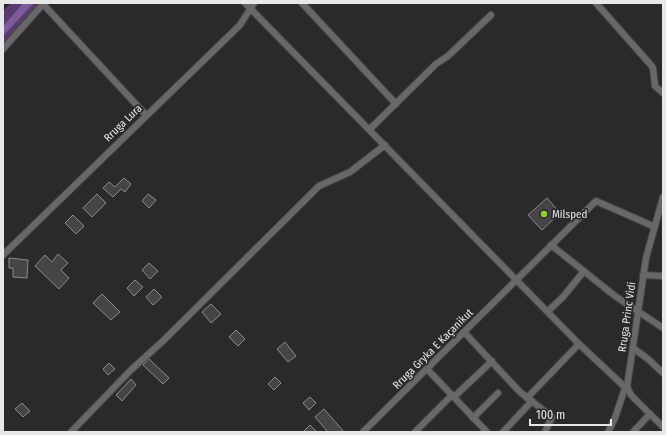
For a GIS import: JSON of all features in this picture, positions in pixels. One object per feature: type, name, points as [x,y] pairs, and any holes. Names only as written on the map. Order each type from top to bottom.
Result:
[{"type":"street","points":[[3,49],[44,3],[146,115]]},
{"type":"street","points":[[245,3],[252,6],[579,344],[663,427]]},
{"type":"street","points":[[302,3],[396,104]]},
{"type":"street","points":[[596,3],[653,68],[655,86],[663,93]]},
{"type":"street","name":"Rruga Lura","points":[[3,254],[240,25],[252,6]]},
{"type":"street","points":[[370,129],[436,64],[448,56],[491,14]]},
{"type":"street","points":[[71,432],[132,369],[163,341],[319,186],[350,172],[385,145]]},
{"type":"street","name":"Rruga Princ Vidi","points":[[608,432],[626,389],[643,275],[653,226],[663,197]]},
{"type":"street","name":"Rruga Gryka E Kaçanikut","points":[[362,432],[596,201],[653,226]]},
{"type":"street","points":[[551,245],[615,296],[663,328]]},
{"type":"street","points":[[548,312],[563,297],[584,271]]},
{"type":"street","points":[[643,275],[663,276]]},
{"type":"street","points":[[464,332],[530,399],[552,417],[545,432]]},
{"type":"street","points":[[503,432],[579,344]]},
{"type":"street","points":[[633,348],[663,372]]},
{"type":"street","points":[[415,432],[492,362]]},
{"type":"street","points":[[427,369],[486,432]]},
{"type":"street","points":[[473,418],[498,393]]},
{"type":"street","points":[[633,432],[650,414]]},
{"type":"shaded area","points":[[11,3],[23,3],[3,26],[3,11]]},
{"type":"shaded area","points":[[23,3],[34,3],[3,36],[3,26]]},
{"type":"shaded area","points":[[34,3],[40,3],[3,45],[3,36]]},
{"type":"building","points":[[124,178],[131,184],[125,192],[121,189],[113,197],[103,188],[109,182],[115,187]]},
{"type":"building","points":[[97,194],[106,203],[92,217],[83,208]]},
{"type":"building","points":[[148,194],[156,200],[149,208],[142,201]]},
{"type":"building","name":"Milsped","points":[[547,198],[560,213],[542,230],[528,215]]},
{"type":"building","points":[[73,215],[84,226],[76,234],[65,223]]},
{"type":"building","points":[[58,254],[68,263],[61,270],[69,278],[59,289],[35,266],[45,255],[52,262]]},
{"type":"building","points":[[9,258],[28,260],[27,278],[13,277],[13,268],[9,268]]},
{"type":"building","points":[[149,263],[158,271],[150,279],[142,270]]},
{"type":"building","points":[[135,280],[143,287],[134,296],[127,288]]},
{"type":"building","points":[[154,289],[162,297],[153,305],[146,297]]},
{"type":"building","points":[[102,294],[120,312],[111,320],[93,303]]},
{"type":"building","points":[[211,304],[221,314],[211,323],[202,312]]},
{"type":"building","points":[[236,330],[245,339],[238,346],[229,337]]},
{"type":"building","points":[[285,342],[296,356],[288,362],[277,349]]},
{"type":"building","points":[[149,359],[169,378],[163,384],[143,365]]},
{"type":"building","points":[[109,363],[115,369],[108,375],[103,369]]},
{"type":"building","points":[[275,377],[281,383],[274,390],[268,384]]},
{"type":"building","points":[[131,379],[136,385],[122,401],[116,395]]},
{"type":"building","points":[[310,397],[316,403],[309,410],[303,403]]},
{"type":"building","points":[[22,403],[30,411],[23,417],[15,409]]},
{"type":"building","points":[[324,409],[344,432],[328,432],[315,417]]},
{"type":"building","points":[[310,425],[317,432],[303,432]]},
{"type":"place","name":"Milsped","points":[[544,214]]}]
